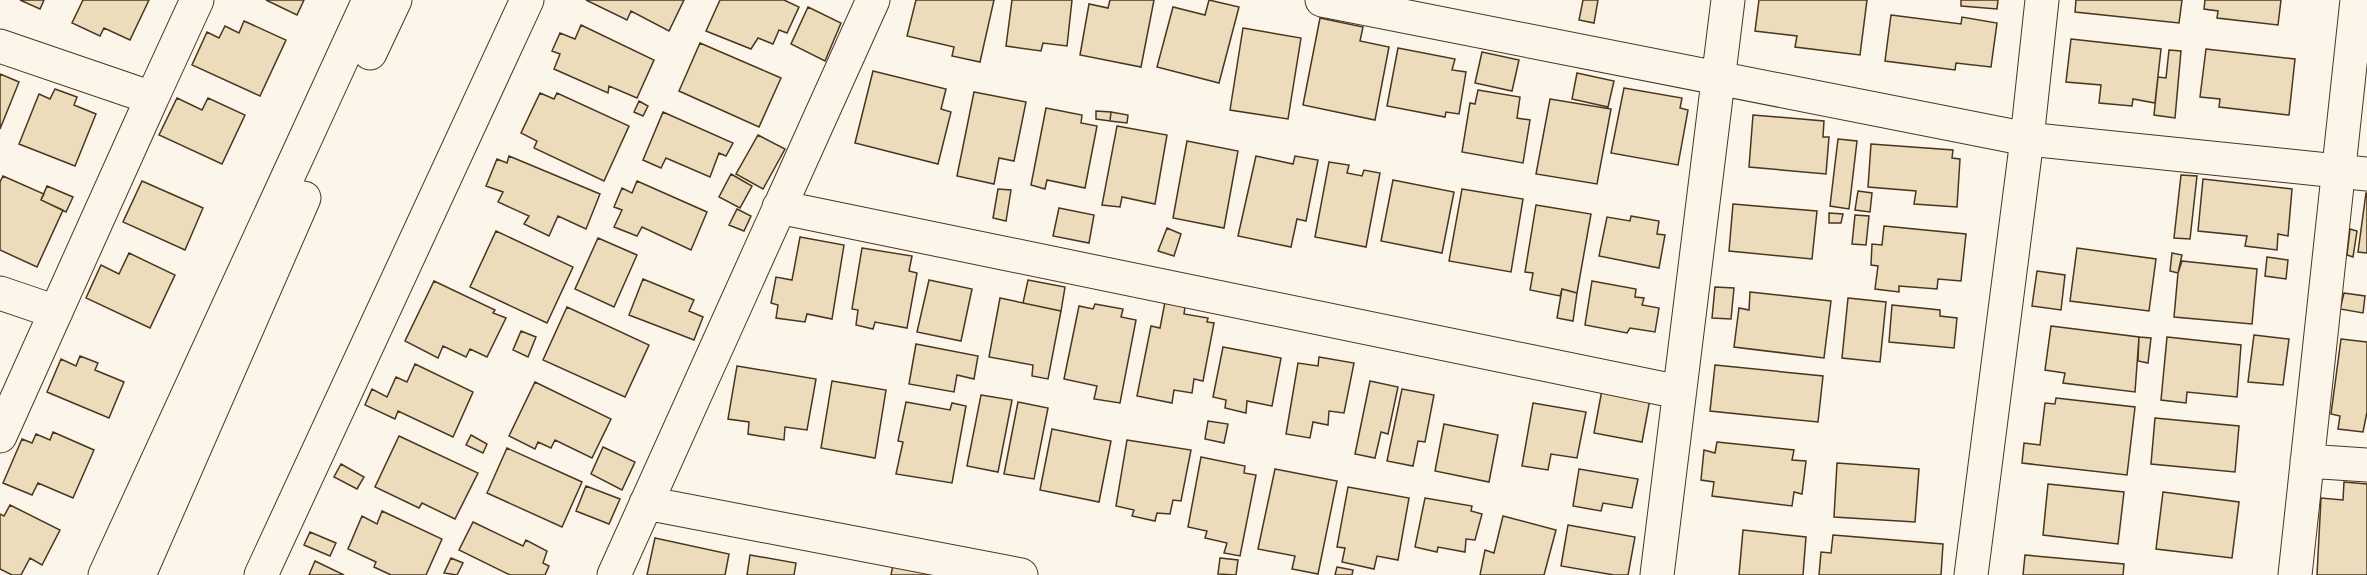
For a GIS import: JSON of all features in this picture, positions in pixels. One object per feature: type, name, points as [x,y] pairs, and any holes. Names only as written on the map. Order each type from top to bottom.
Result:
[{"type":"street","points":[[0,436],[197,0]]},
{"type":"street","points":[[105,575],[369,0]]},
{"type":"street","points":[[139,575],[314,173],[395,0]]},
{"type":"street","points":[[261,575],[527,0]]},
{"type":"street","points":[[614,575],[873,0]]},
{"type":"street","points":[[1322,0],[2027,139],[2353,172]]},
{"type":"street","points":[[1657,575],[1728,0]]},
{"type":"street","points":[[1971,575],[2027,139],[2042,0]]},
{"type":"street","points":[[2295,575],[2307,461],[2353,172],[2357,0]]},
{"type":"street","points":[[0,46],[152,98]]},
{"type":"street","points":[[779,207],[1679,392]]},
{"type":"street","points":[[0,293],[56,312]]},
{"type":"street","points":[[2307,461],[2367,465]]},
{"type":"street","points":[[646,503],[1022,575]]},
{"type":"building","points":[[20,0],[44,0],[40,9]]},
{"type":"building","points":[[83,0],[149,0],[130,40],[104,28],[100,36],[72,23]]},
{"type":"building","points":[[266,0],[304,0],[297,15]]},
{"type":"building","points":[[586,0],[684,0],[669,31],[631,11],[627,20]]},
{"type":"building","points":[[720,0],[784,0],[799,7],[787,33],[779,30],[773,44],[758,38],[751,49],[706,31]]},
{"type":"building","points":[[916,0],[994,0],[980,62],[952,56],[954,47],[907,36]]},
{"type":"building","points":[[1012,0],[1072,0],[1067,46],[1043,43],[1041,51],[1006,46]]},
{"type":"building","points":[[1110,0],[1154,0],[1141,67],[1080,55],[1089,4],[1108,8]]},
{"type":"building","points":[[1209,0],[1239,7],[1219,83],[1157,67],[1173,7],[1205,15]]},
{"type":"building","points":[[1583,0],[1598,0],[1594,23],[1579,20]]},
{"type":"building","points":[[1759,0],[1867,0],[1860,55],[1795,47],[1797,36],[1755,31]]},
{"type":"building","points":[[1961,0],[1998,0],[1997,9],[1961,6]]},
{"type":"building","points":[[2076,0],[2182,0],[2179,23],[2075,12]]},
{"type":"building","points":[[2205,0],[2281,0],[2278,25],[2217,18],[2218,11],[2204,9]]},
{"type":"building","points":[[808,7],[841,23],[825,61],[791,44]]},
{"type":"building","points":[[1891,15],[1961,24],[1962,17],[1997,23],[1991,67],[1956,63],[1955,70],[1885,61]]},
{"type":"building","points":[[1320,18],[1363,27],[1360,41],[1389,47],[1375,120],[1303,105]]},
{"type":"building","points":[[244,21],[286,40],[260,96],[192,65],[207,32],[219,38],[225,26],[239,33]]},
{"type":"building","points":[[581,25],[654,60],[637,98],[609,86],[608,93],[554,69],[560,54],[552,51],[560,33],[575,39]]},
{"type":"building","points":[[1243,28],[1301,38],[1288,119],[1230,110]]},
{"type":"building","points":[[2071,39],[2161,49],[2155,103],[2133,99],[2132,106],[2099,103],[2101,85],[2066,82]]},
{"type":"building","points":[[700,43],[781,78],[759,127],[679,91]]},
{"type":"building","points":[[1398,48],[1455,59],[1452,70],[1466,72],[1459,114],[1446,112],[1445,117],[1387,106]]},
{"type":"building","points":[[2206,49],[2295,59],[2289,115],[2219,107],[2220,99],[2200,97]]},
{"type":"building","points":[[2169,50],[2181,51],[2175,118],[2154,115],[2158,77],[2166,78]]},
{"type":"building","points":[[1482,52],[1519,60],[1512,91],[1475,83]]},
{"type":"building","points":[[873,71],[946,89],[941,109],[951,112],[938,164],[855,143]]},
{"type":"building","points":[[1577,73],[1614,81],[1608,107],[1572,99]]},
{"type":"building","points":[[0,74],[19,82],[0,129]]},
{"type":"building","points":[[1624,88],[1682,98],[1680,108],[1688,110],[1678,165],[1611,153]]},
{"type":"building","points":[[55,89],[77,97],[74,105],[96,114],[75,166],[19,144],[39,94],[50,99]]},
{"type":"building","points":[[1478,90],[1520,97],[1517,118],[1530,120],[1523,163],[1462,152],[1470,103],[1475,104]]},
{"type":"building","points":[[974,92],[1026,102],[1014,161],[999,158],[994,184],[957,176]]},
{"type":"building","points":[[540,93],[554,99],[557,93],[629,126],[604,181],[534,148],[537,141],[521,133]]},
{"type":"building","points":[[177,98],[202,110],[208,98],[245,115],[222,164],[159,135]]},
{"type":"building","points":[[1550,99],[1611,109],[1597,184],[1536,174]]},
{"type":"building","points":[[639,101],[648,106],[643,116],[634,112]]},
{"type":"building","points":[[1046,108],[1082,115],[1081,123],[1097,126],[1085,188],[1047,180],[1045,189],[1031,185]]},
{"type":"building","points":[[1096,111],[1111,112],[1110,121],[1096,119]]},
{"type":"building","points":[[663,112],[733,143],[726,156],[719,153],[710,177],[666,158],[661,168],[643,160]]},
{"type":"building","points":[[1111,112],[1128,115],[1127,123],[1110,121]]},
{"type":"building","points":[[1753,115],[1824,121],[1823,137],[1829,137],[1826,174],[1749,167]]},
{"type":"building","points":[[1117,126],[1167,135],[1155,204],[1122,197],[1120,207],[1102,205]]},
{"type":"building","points":[[758,135],[785,149],[763,189],[736,174]]},
{"type":"building","points":[[1838,139],[1857,141],[1849,209],[1830,206]]},
{"type":"building","points":[[1187,141],[1238,151],[1224,228],[1173,218]]},
{"type":"building","points":[[1871,144],[1953,150],[1952,158],[1960,159],[1957,207],[1914,204],[1916,191],[1868,187]]},
{"type":"building","points":[[509,156],[600,194],[586,229],[558,216],[549,236],[524,224],[529,216],[498,202],[503,192],[486,186],[497,159],[507,163]]},
{"type":"building","points":[[1256,156],[1293,164],[1295,156],[1318,160],[1306,221],[1297,219],[1291,247],[1238,236]]},
{"type":"building","points":[[1329,162],[1349,165],[1347,173],[1362,176],[1364,170],[1380,173],[1366,247],[1315,237]]},
{"type":"building","points":[[731,174],[752,186],[740,208],[719,197]]},
{"type":"building","points":[[2181,175],[2197,176],[2190,239],[2174,238]]},
{"type":"building","points":[[3,176],[44,194],[41,200],[63,210],[37,267],[0,250],[0,182]]},
{"type":"building","points":[[2203,179],[2292,189],[2288,236],[2278,234],[2277,250],[2245,246],[2247,236],[2198,231]]},
{"type":"building","points":[[1393,180],[1454,192],[1442,253],[1381,241]]},
{"type":"building","points":[[142,181],[203,208],[185,250],[123,222]]},
{"type":"building","points":[[637,181],[707,212],[691,250],[642,227],[637,236],[614,227],[622,210],[614,207],[622,188],[632,193]]},
{"type":"building","points":[[47,186],[73,197],[66,212],[41,200]]},
{"type":"building","points":[[998,189],[1011,190],[1006,221],[993,218]]},
{"type":"building","points":[[1462,189],[1523,199],[1511,272],[1449,261]]},
{"type":"building","points":[[1858,191],[1872,193],[1870,212],[1855,210]]},
{"type":"building","points":[[2367,193],[2367,253],[2358,252]]},
{"type":"building","points":[[1733,204],[1817,211],[1812,259],[1729,251]]},
{"type":"building","points":[[1536,205],[1591,214],[1577,293],[1562,289],[1560,296],[1530,290],[1533,273],[1525,272]]},
{"type":"building","points":[[1059,208],[1094,215],[1089,243],[1053,236]]},
{"type":"building","points":[[737,209],[751,216],[744,231],[729,225]]},
{"type":"building","points":[[1829,213],[1843,214],[1841,223],[1829,223]]},
{"type":"building","points":[[1855,215],[1869,216],[1866,245],[1852,244]]},
{"type":"building","points":[[1631,216],[1659,221],[1657,234],[1665,235],[1659,268],[1599,256],[1607,217],[1630,221]]},
{"type":"building","points":[[1884,226],[1966,234],[1961,281],[1938,279],[1937,289],[1899,286],[1899,292],[1875,289],[1878,266],[1871,265],[1872,244],[1882,245]]},
{"type":"building","points":[[1167,228],[1181,234],[1174,256],[1158,251]]},
{"type":"building","points":[[2350,229],[2357,231],[2353,257],[2347,255]]},
{"type":"building","points":[[496,231],[573,267],[547,323],[470,287]]},
{"type":"building","points":[[800,237],[844,245],[832,319],[807,314],[805,322],[776,318],[778,305],[771,303],[776,277],[792,280]]},
{"type":"building","points":[[598,238],[637,255],[614,307],[575,289]]},
{"type":"building","points":[[862,248],[912,256],[909,271],[917,273],[907,328],[875,322],[873,329],[856,325],[858,310],[852,309]]},
{"type":"building","points":[[2077,248],[2156,259],[2149,311],[2070,301]]},
{"type":"building","points":[[129,253],[175,275],[150,328],[86,298],[101,265],[119,274]]},
{"type":"building","points":[[2172,253],[2182,255],[2178,273],[2170,271]]},
{"type":"building","points":[[2267,257],[2288,260],[2286,279],[2265,276]]},
{"type":"building","points":[[2182,261],[2257,269],[2252,324],[2174,317],[2178,273]]},
{"type":"building","points":[[2037,271],[2065,275],[2061,310],[2032,306]]},
{"type":"building","points":[[643,279],[694,300],[689,311],[703,317],[694,340],[629,315]]},
{"type":"building","points":[[929,280],[972,289],[961,341],[917,332]]},
{"type":"building","points":[[1028,280],[1065,287],[1061,311],[1023,303]]},
{"type":"building","points":[[434,281],[495,310],[493,313],[506,318],[487,357],[470,349],[466,357],[443,346],[438,358],[405,341]]},
{"type":"building","points":[[1592,281],[1636,289],[1635,297],[1644,298],[1642,305],[1659,308],[1655,332],[1630,328],[1627,333],[1585,325]]},
{"type":"building","points":[[1715,287],[1734,288],[1731,319],[1712,318]]},
{"type":"building","points":[[1562,289],[1577,293],[1573,321],[1557,318]]},
{"type":"building","points":[[1750,292],[1831,301],[1824,358],[1734,347],[1739,308],[1749,310]]},
{"type":"building","points":[[2344,293],[2365,296],[2363,313],[2340,309]]},
{"type":"building","points":[[1000,298],[1061,311],[1048,379],[1032,376],[1033,365],[989,357]]},
{"type":"building","points":[[1848,298],[1886,302],[1880,362],[1842,358]]},
{"type":"building","points":[[1165,302],[1185,307],[1184,314],[1208,318],[1207,322],[1214,323],[1203,381],[1194,379],[1192,393],[1174,390],[1172,403],[1137,396],[1151,326],[1160,328]]},
{"type":"building","points":[[1095,304],[1123,309],[1121,317],[1136,320],[1120,403],[1094,399],[1097,386],[1064,379],[1079,306],[1093,309]]},
{"type":"building","points":[[1892,305],[1940,310],[1940,316],[1957,318],[1954,348],[1889,342]]},
{"type":"building","points":[[567,307],[649,345],[625,397],[543,360]]},
{"type":"building","points":[[2051,326],[2139,337],[2135,392],[2063,383],[2065,373],[2045,370]]},
{"type":"building","points":[[521,331],[536,337],[528,357],[513,350]]},
{"type":"building","points":[[2254,335],[2289,339],[2283,385],[2248,382]]},
{"type":"building","points":[[2139,337],[2151,338],[2148,363],[2138,361]]},
{"type":"building","points":[[2167,337],[2241,345],[2237,397],[2187,392],[2186,403],[2161,400]]},
{"type":"building","points":[[2341,339],[2367,342],[2367,412],[2363,432],[2338,429],[2340,416],[2331,414]]},
{"type":"building","points":[[916,344],[978,356],[974,379],[957,375],[954,392],[909,384]]},
{"type":"building","points":[[1223,347],[1281,358],[1272,406],[1247,401],[1246,413],[1225,408],[1226,400],[1213,397]]},
{"type":"building","points":[[80,356],[98,363],[95,370],[124,382],[109,418],[47,392],[61,359],[76,366]]},
{"type":"building","points":[[1319,357],[1354,363],[1344,413],[1329,411],[1328,425],[1313,422],[1310,438],[1286,434],[1298,363],[1318,366]]},
{"type":"building","points":[[415,364],[473,392],[453,437],[398,411],[395,419],[365,405],[372,389],[387,397],[396,377],[407,382]]},
{"type":"building","points":[[1715,365],[1823,376],[1818,422],[1710,411]]},
{"type":"building","points":[[737,366],[816,379],[807,430],[785,427],[784,440],[748,434],[749,422],[728,419]]},
{"type":"building","points":[[1604,379],[1652,388],[1642,442],[1594,433]]},
{"type":"building","points":[[832,381],[886,390],[875,458],[821,448]]},
{"type":"building","points":[[1370,381],[1398,387],[1388,434],[1381,432],[1375,458],[1355,454]]},
{"type":"building","points":[[535,382],[611,419],[592,458],[555,440],[551,448],[538,442],[535,449],[509,436]]},
{"type":"building","points":[[1402,389],[1434,395],[1425,442],[1418,441],[1413,466],[1387,461]]},
{"type":"building","points":[[981,395],[1012,400],[998,472],[967,466]]},
{"type":"building","points":[[2056,398],[2135,407],[2127,475],[2022,463],[2024,443],[2040,445],[2045,403],[2055,404]]},
{"type":"building","points":[[906,402],[950,410],[952,403],[966,406],[952,483],[896,474],[903,442],[898,441]]},
{"type":"building","points":[[1018,402],[1048,408],[1034,479],[1004,474]]},
{"type":"building","points":[[1533,403],[1586,412],[1577,458],[1551,454],[1548,470],[1522,466]]},
{"type":"building","points":[[2155,418],[2239,426],[2235,472],[2151,464]]},
{"type":"building","points":[[1208,421],[1228,424],[1224,443],[1205,439]]},
{"type":"building","points":[[1444,424],[1498,435],[1489,482],[1435,471]]},
{"type":"building","points":[[1052,429],[1111,441],[1099,502],[1040,490]]},
{"type":"building","points":[[53,432],[94,450],[73,498],[38,483],[32,495],[3,483],[22,439],[32,443],[36,434],[50,440]]},
{"type":"building","points":[[471,435],[487,444],[483,453],[466,445]]},
{"type":"building","points":[[399,436],[478,473],[455,519],[422,503],[419,508],[375,487]]},
{"type":"building","points":[[1127,440],[1191,450],[1181,501],[1173,500],[1170,514],[1157,513],[1155,521],[1132,516],[1134,510],[1116,506]]},
{"type":"building","points":[[1717,442],[1794,450],[1792,460],[1806,461],[1802,494],[1794,492],[1792,506],[1712,496],[1714,482],[1701,480],[1704,450],[1715,453]]},
{"type":"building","points":[[603,447],[635,462],[622,490],[591,474]]},
{"type":"building","points":[[507,448],[582,482],[562,527],[487,493]]},
{"type":"building","points":[[1201,457],[1245,466],[1244,473],[1256,475],[1240,556],[1224,553],[1227,543],[1205,538],[1207,531],[1188,527]]},
{"type":"building","points":[[1837,463],[1919,469],[1915,522],[1834,517]]},
{"type":"building","points":[[341,464],[364,477],[357,489],[334,477]]},
{"type":"building","points":[[1275,469],[1337,481],[1318,574],[1292,569],[1295,556],[1258,549]]},
{"type":"building","points":[[1579,469],[1638,479],[1632,508],[1603,503],[1601,511],[1573,506]]},
{"type":"building","points":[[2344,482],[2367,484],[2367,575],[2317,575],[2321,498],[2343,500]]},
{"type":"building","points":[[2048,484],[2124,492],[2118,544],[2043,535]]},
{"type":"building","points":[[586,486],[620,499],[609,524],[576,511]]},
{"type":"building","points":[[1348,487],[1409,498],[1398,560],[1377,556],[1374,569],[1342,562],[1345,548],[1337,547]]},
{"type":"building","points":[[2163,492],[2239,502],[2232,558],[2156,549]]},
{"type":"building","points":[[1425,498],[1472,506],[1471,511],[1482,514],[1475,540],[1466,539],[1465,552],[1438,547],[1437,552],[1415,547]]},
{"type":"building","points":[[10,505],[60,530],[42,565],[30,558],[21,575],[12,575],[0,569],[0,514],[4,516]]},
{"type":"building","points":[[382,511],[442,539],[426,575],[391,575],[374,567],[376,562],[348,549],[362,516],[377,524]]},
{"type":"building","points":[[1503,516],[1556,530],[1544,575],[1480,575],[1485,550],[1494,553]]},
{"type":"building","points":[[473,522],[523,546],[526,540],[547,551],[543,563],[549,566],[545,575],[510,575],[459,550]]},
{"type":"building","points":[[1568,525],[1635,537],[1628,575],[1614,575],[1561,566]]},
{"type":"building","points":[[1743,530],[1806,537],[1803,575],[1739,575]]},
{"type":"building","points":[[310,532],[336,543],[330,556],[304,545]]},
{"type":"building","points":[[1833,535],[1943,544],[1941,575],[1819,575],[1821,552],[1831,553]]},
{"type":"building","points":[[655,538],[729,554],[725,575],[647,575]]},
{"type":"building","points":[[750,555],[796,563],[794,575],[747,575]]},
{"type":"building","points":[[2025,555],[2124,564],[2123,575],[2023,575]]},
{"type":"building","points":[[451,558],[463,563],[457,575],[444,573]]},
{"type":"building","points":[[1220,558],[1238,560],[1236,575],[1218,574]]},
{"type":"building","points":[[894,560],[932,568],[930,575],[891,575]]},
{"type":"building","points":[[315,561],[344,575],[309,575]]},
{"type":"building","points":[[1337,567],[1353,570],[1352,575],[1335,575]]}]
